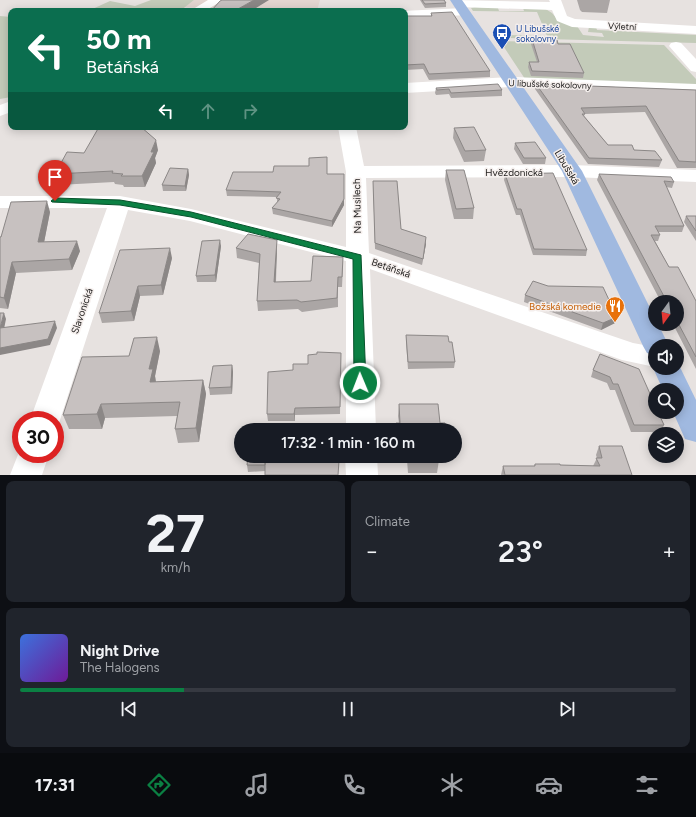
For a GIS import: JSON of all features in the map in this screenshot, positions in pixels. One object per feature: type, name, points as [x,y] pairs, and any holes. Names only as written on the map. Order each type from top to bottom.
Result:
[{"type":"main road","name":"Libušská","points":[[459,5],[572,171],[653,339]]},
{"type":"main road","points":[[684,405],[696,430]]},
{"type":"street","points":[[201,8],[216,0]]},
{"type":"street","name":"Výletní","points":[[408,14],[459,5],[556,3],[562,18],[572,23],[696,30]]},
{"type":"street","points":[[676,46],[696,68]]},
{"type":"street","name":"U libušské sokolovny","points":[[408,88],[512,82],[696,89]]},
{"type":"street","name":"Na Musilech","points":[[348,130],[356,172],[361,423]]},
{"type":"street","name":"Hvězdonická","points":[[356,172],[572,171],[696,176]]},
{"type":"street","name":"Betáňská","points":[[0,202],[120,202],[191,215],[358,257],[631,353],[648,355]]},
{"type":"street","name":"Slavonická","points":[[48,411],[120,202]]},
{"type":"street","points":[[26,475],[30,463]]},
{"type":"street","points":[[362,463],[362,475]]},
{"type":"shaded area","points":[[194,0],[320,0],[318,8],[184,7]]},
{"type":"green space","points":[[151,0],[194,0],[184,8],[95,8],[110,1],[135,6]]},
{"type":"green space","points":[[471,8],[498,8],[499,11],[524,11],[523,8],[544,8],[552,13],[558,20],[577,26],[583,35],[604,37],[602,33],[588,32],[589,27],[596,27],[597,30],[696,35],[696,43],[505,38],[504,35],[547,36],[537,12],[473,11]]},
{"type":"green space","points":[[0,16],[8,17],[8,98],[0,99]]},
{"type":"green space","points":[[500,41],[664,45],[696,79],[696,85],[525,79]]},
{"type":"building","points":[[254,0],[240,8],[214,8],[220,1]]},
{"type":"building","points":[[422,0],[444,0],[446,3],[425,4]]},
{"type":"building","points":[[452,12],[490,71],[429,74],[424,64],[408,65],[408,16],[432,16],[431,13]]},
{"type":"building","points":[[532,39],[557,40],[558,44],[570,44],[584,73],[532,71],[529,62],[539,62]]},
{"type":"building","points":[[498,84],[502,90],[451,93],[449,89],[437,90],[436,88]]},
{"type":"building","points":[[536,84],[696,90],[696,162],[679,161],[646,106],[581,108],[585,114],[582,114],[608,145],[632,145],[634,150],[655,151],[662,160],[589,158]]},
{"type":"building","points":[[474,127],[486,150],[465,151],[454,128]]},
{"type":"building","points":[[97,130],[144,130],[156,140],[151,152],[154,152],[142,176],[121,176],[123,174],[112,173],[113,171],[55,174],[67,152],[84,153]]},
{"type":"building","points":[[535,142],[546,158],[524,158],[515,143]]},
{"type":"building","points":[[327,157],[327,174],[344,174],[344,199],[332,221],[272,208],[280,199],[276,198],[281,192],[226,190],[233,172],[273,172],[274,166],[309,166],[309,158]]},
{"type":"building","points":[[170,168],[188,169],[185,186],[162,185]]},
{"type":"building","points":[[446,170],[464,170],[474,208],[456,209]]},
{"type":"building","points":[[553,173],[587,250],[534,249],[521,209],[517,209],[505,174]]},
{"type":"building","points":[[599,174],[671,177],[674,182],[664,181],[684,226],[655,226],[660,235],[651,235],[669,267],[678,267],[696,301],[696,357],[682,331],[684,331],[684,295],[663,295]]},
{"type":"building","points":[[373,181],[397,181],[401,229],[426,237],[423,259],[375,243]]},
{"type":"building","points":[[47,201],[38,242],[77,241],[69,259],[12,262],[4,298],[0,297],[0,237],[11,202]]},
{"type":"building","points":[[686,216],[696,216],[696,231]]},
{"type":"building","points":[[248,234],[277,240],[274,282],[311,281],[313,256],[343,257],[342,277],[338,277],[337,298],[301,302],[297,300],[257,301],[260,254],[236,248]]},
{"type":"building","points":[[220,240],[215,275],[196,276],[202,241]]},
{"type":"building","points":[[170,248],[161,285],[138,286],[131,311],[99,313],[120,250]]},
{"type":"building","points":[[533,281],[548,286],[603,287],[617,317],[603,323],[525,295]]},
{"type":"building","points":[[0,313],[4,313],[0,328]]},
{"type":"building","points":[[55,321],[48,339],[0,348],[0,328]]},
{"type":"building","points":[[406,335],[448,336],[449,342],[452,342],[455,362],[408,362]]},
{"type":"building","points":[[157,337],[149,369],[153,369],[150,382],[203,380],[196,428],[175,429],[180,402],[101,404],[97,414],[64,415],[82,357],[129,356],[134,338]]},
{"type":"building","points":[[317,352],[341,353],[340,407],[295,408],[294,414],[267,414],[268,372],[293,370],[293,364],[308,364],[308,355],[317,354]]},
{"type":"building","points":[[600,354],[639,369],[648,389],[648,419],[661,419],[664,425],[634,425],[618,384],[613,384],[610,377],[593,370]]},
{"type":"building","points":[[232,365],[231,387],[209,388],[213,366]]},
{"type":"building","points":[[399,404],[438,404],[440,423],[400,423]]},
{"type":"building","points":[[599,446],[622,446],[632,475],[505,475],[503,466],[560,464],[600,466],[596,458],[602,458]]},
{"type":"building","points":[[247,463],[265,463],[265,465],[247,465]]},
{"type":"building","points":[[265,463],[339,463],[338,475],[265,475]]},
{"type":"place","name":"U Libušské sokolovny","points":[[502,50]]},
{"type":"place","name":"Božská komedie","points":[[615,323]]},
{"type":"route","points":[[55,201],[120,202],[191,215],[358,257],[360,383]]}]
